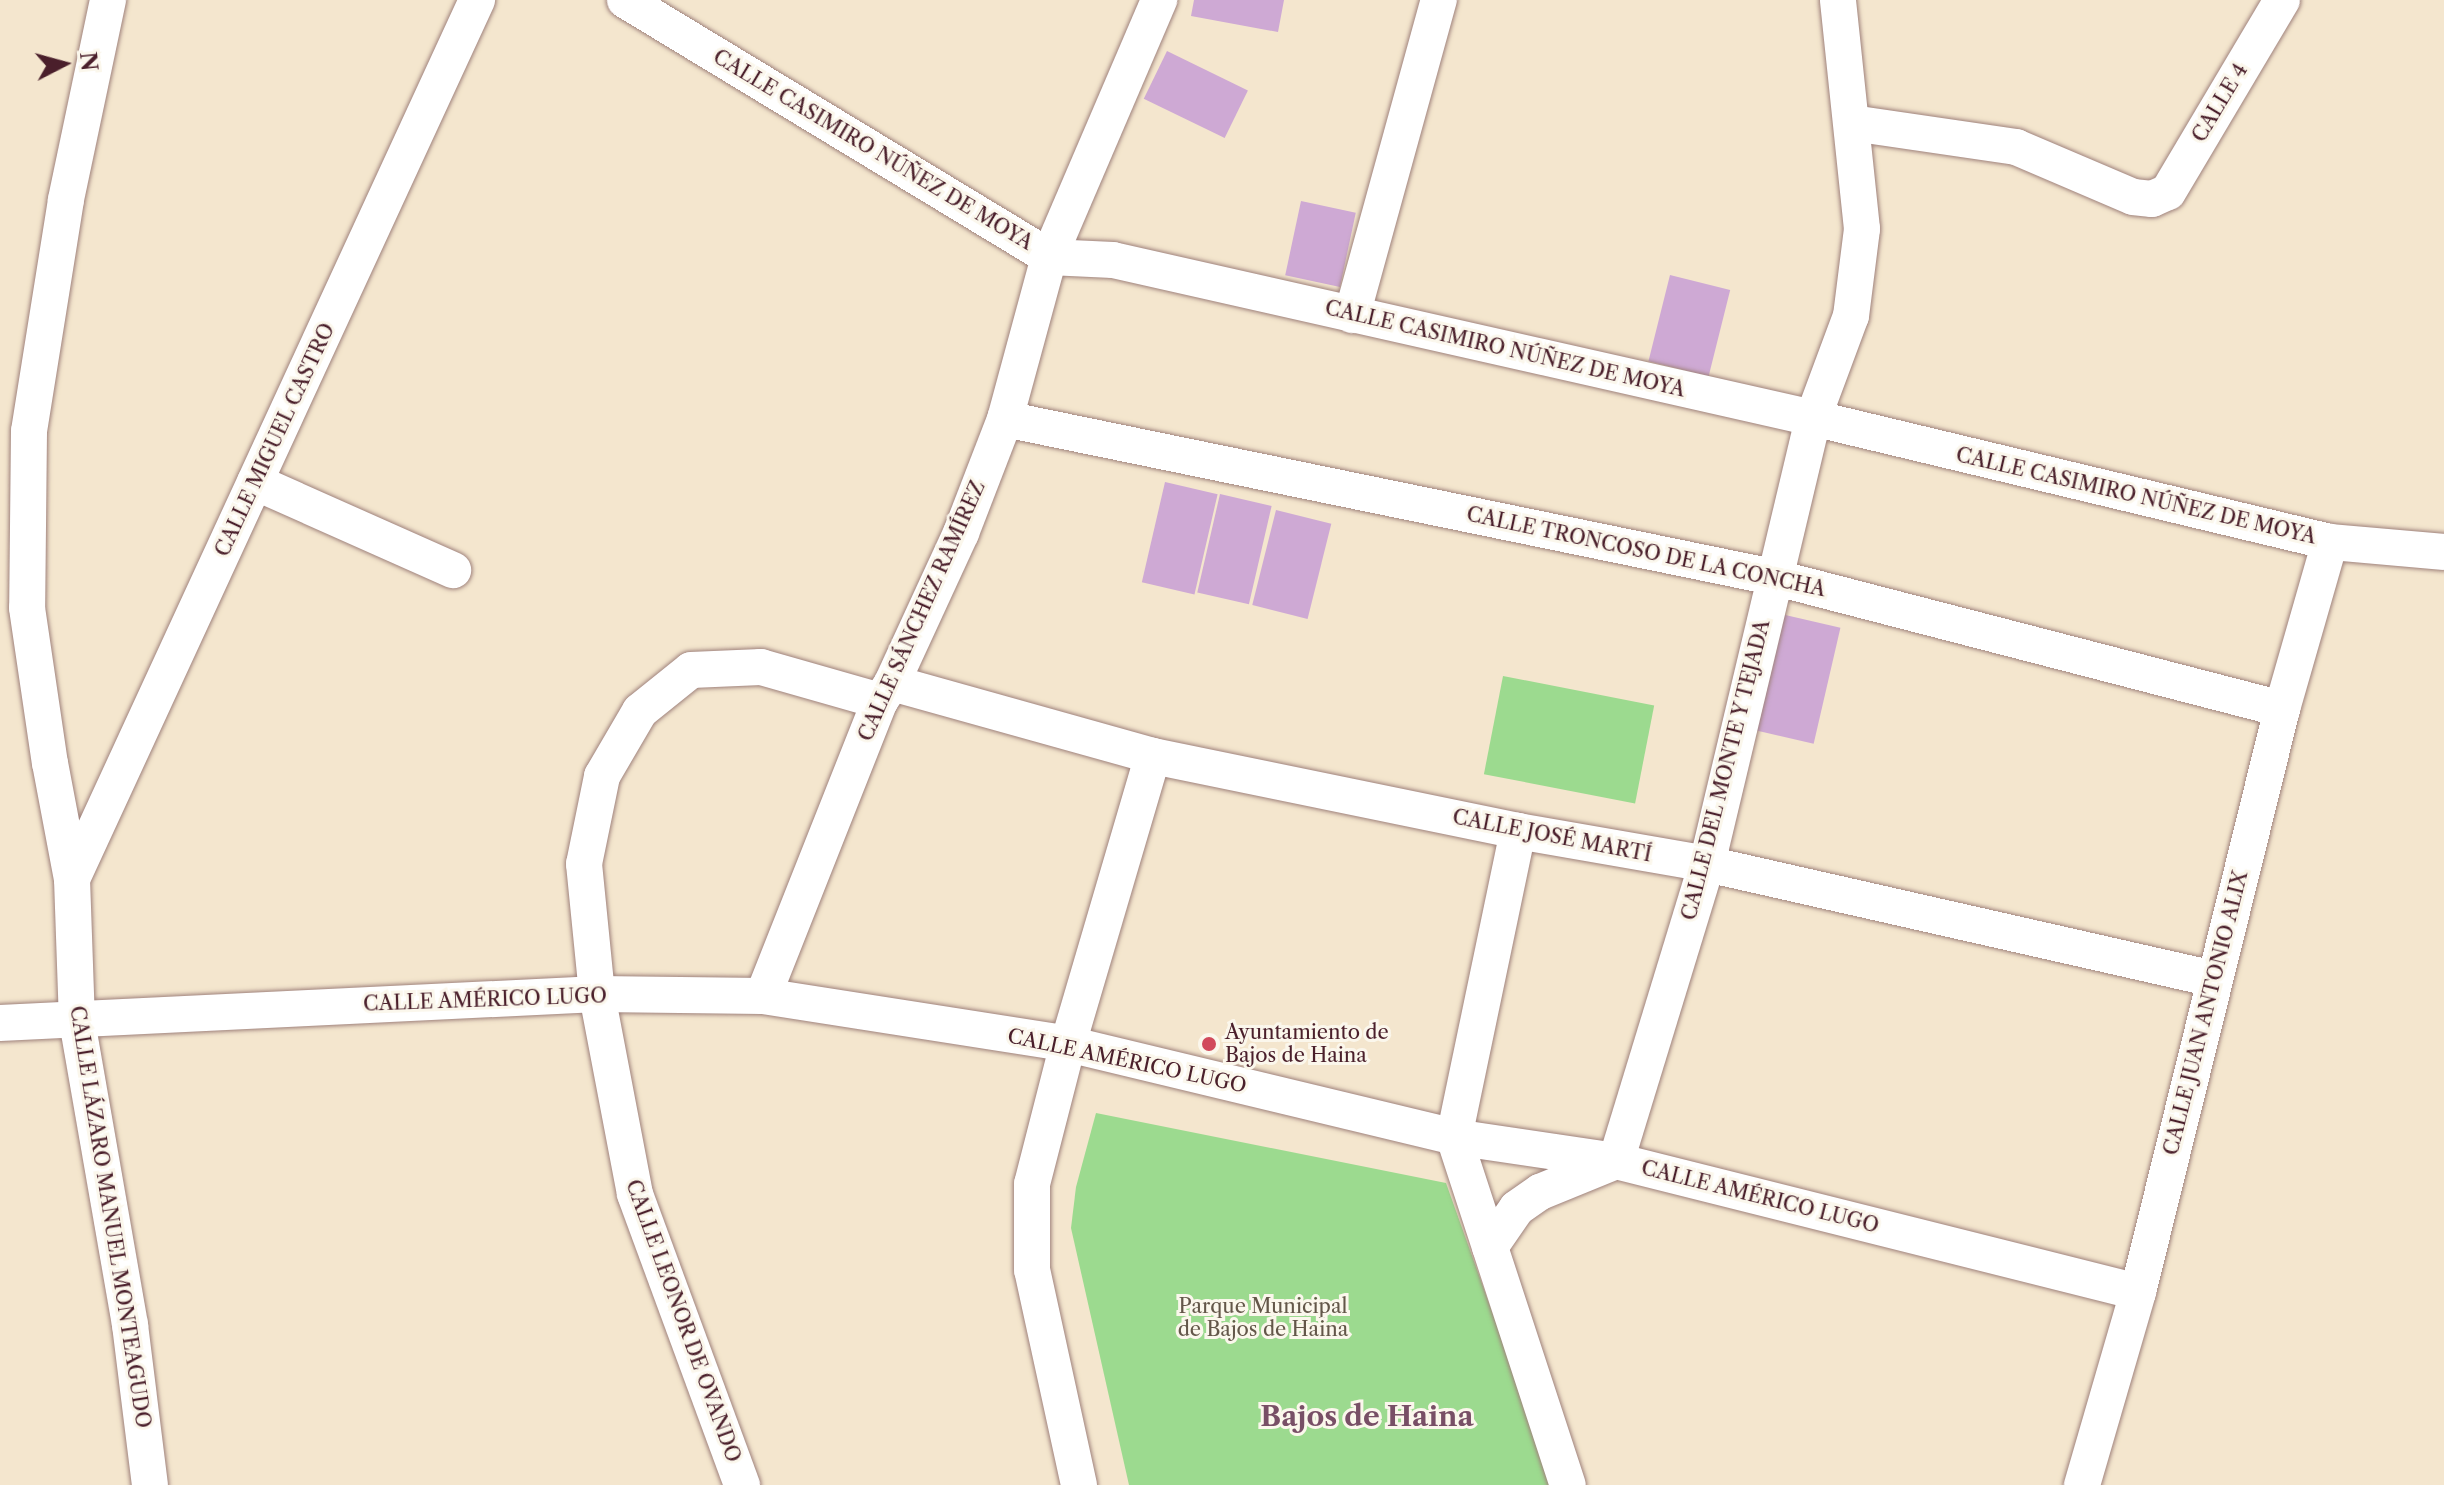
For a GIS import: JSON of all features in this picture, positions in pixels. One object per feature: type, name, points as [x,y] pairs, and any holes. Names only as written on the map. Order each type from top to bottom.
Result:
[{"type":"street","name":"CALLE LÁZARO MANUEL MONTEAGUDO","points":[[108,0],[66,200],[29,431],[27,608],[50,763],[72,879],[77,1021],[130,1325],[150,1485]]},
{"type":"street","name":"CALLE MIGUEL CASTRO","points":[[72,879],[477,0]]},
{"type":"street","name":"CALLE CASIMIRO NÚÑEZ DE MOYA","points":[[625,0],[1049,257],[1113,260],[1813,418],[2330,542],[2444,552]]},
{"type":"street","name":"CALLE SÁNCHEZ RAMÍREZ","points":[[763,996],[886,692],[961,533],[1005,419],[1049,257],[1159,0]]},
{"type":"street","points":[[1352,315],[1439,0]]},
{"type":"street","name":"CALLE DEL MONTE Y TEJADA","points":[[1616,1161],[1707,864],[1813,418],[1851,316],[1862,229],[1838,0]]},
{"type":"street","name":"CALLE 4","points":[[1852,123],[2016,147],[2133,197],[2152,199],[2168,192],[2282,0]]},
{"type":"street","name":"CALLE TRONCOSO DE LA CONCHA","points":[[1005,419],[1773,577],[2282,709]]},
{"type":"street","points":[[255,482],[453,570]]},
{"type":"street","name":"CALLE JUAN ANTONIO ALIX","points":[[2082,1485],[2138,1292],[2282,709],[2330,542]]},
{"type":"street","name":"CALLE LEONOR DE OVANDO","points":[[742,1485],[635,1194],[597,994],[584,864],[602,776],[640,711],[691,670],[761,667],[886,692]]},
{"type":"street","name":"CALLE JOSÉ MARTÍ","points":[[886,692],[1153,756],[1518,831],[1707,864],[2214,979]]},
{"type":"street","points":[[1079,1485],[1032,1270],[1032,1184],[1068,1044],[1153,756]]},
{"type":"street","points":[[1518,831],[1454,1137],[1568,1485]]},
{"type":"street","name":"CALLE AMÉRICO LUGO","points":[[0,1023],[597,994],[763,996],[1068,1044],[1454,1137],[1616,1161],[2138,1292]]},
{"type":"street","points":[[1490,1247],[1517,1208],[1540,1192],[1616,1161]]},
{"type":"green space","points":[[1503,676],[1654,705],[1635,804],[1484,774]]},
{"type":"green space","name":"Parque Municipal de Bajos de Haina","points":[[1096,1113],[1446,1183],[1554,1485],[1129,1485],[1071,1228],[1076,1187]]},
{"type":"building","points":[[1194,0],[1284,0],[1278,32],[1191,16]]},
{"type":"building","points":[[1167,51],[1248,90],[1225,138],[1144,99]]},
{"type":"building","points":[[1301,201],[1356,213],[1340,287],[1285,275]]},
{"type":"building","points":[[1670,275],[1730,290],[1709,376],[1648,361]]},
{"type":"building","points":[[1165,482],[1218,494],[1194,595],[1142,582]]},
{"type":"building","points":[[1220,494],[1272,506],[1249,604],[1197,592]]},
{"type":"building","points":[[1276,510],[1331,524],[1308,619],[1252,605]]},
{"type":"building","points":[[1781,614],[1840,628],[1814,744],[1754,730]]},
{"type":"place","name":"Ayuntamiento de Bajos de Haina","points":[[1209,1044]]},
{"type":"district","name":"Bajos de Haina","points":[[1367,1416]]}]
